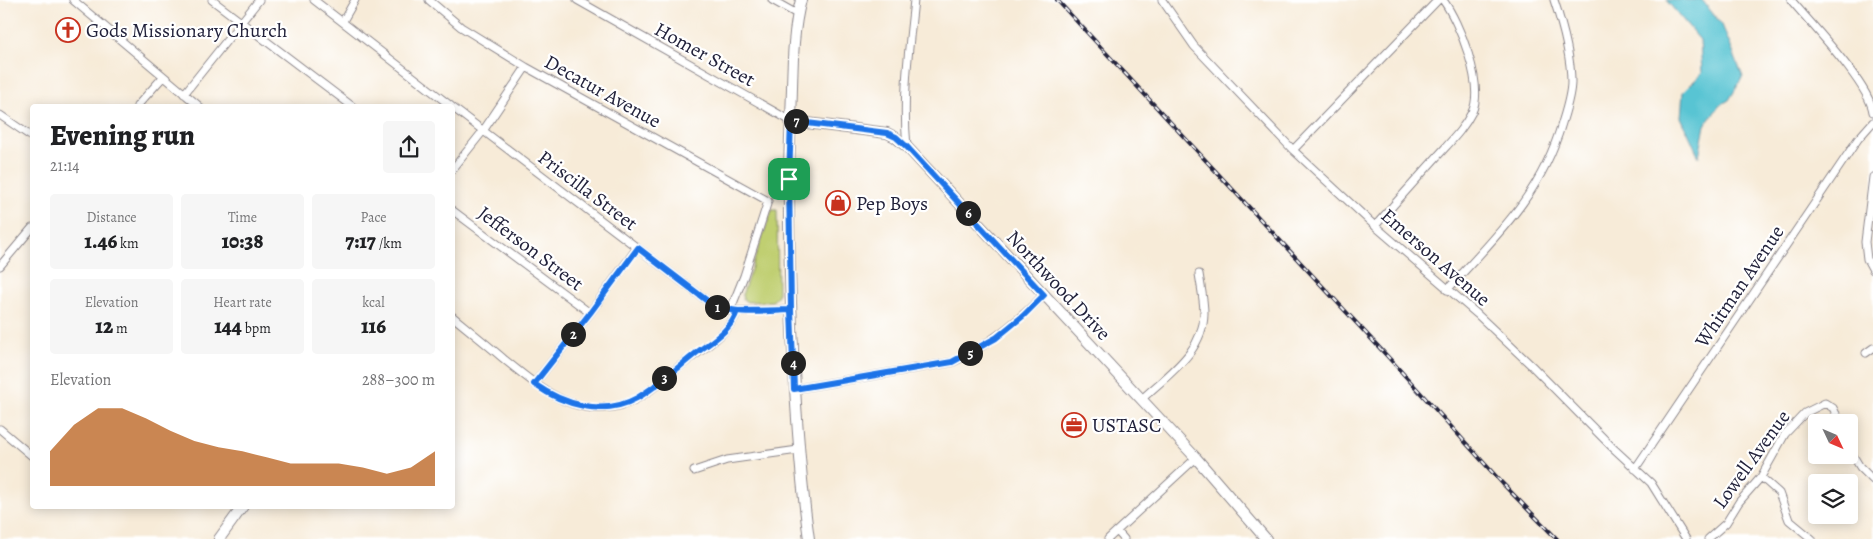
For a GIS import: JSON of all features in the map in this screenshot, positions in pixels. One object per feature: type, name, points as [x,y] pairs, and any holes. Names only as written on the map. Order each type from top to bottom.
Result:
[{"type":"street","points":[[73,0],[196,104]]},
{"type":"street","points":[[212,0],[349,104]]},
{"type":"street","points":[[184,94],[259,0]]},
{"type":"street","name":"Priscilla Street","points":[[314,0],[448,104]]},
{"type":"street","points":[[343,22],[355,0]]},
{"type":"street","name":"Decatur Avenue","points":[[429,0],[461,27],[526,68],[768,201],[734,311]]},
{"type":"street","name":"Homer Street","points":[[577,0],[791,121]]},
{"type":"street","points":[[772,0],[797,14]]},
{"type":"street","points":[[796,0],[797,14],[789,179],[791,310],[798,450],[809,539]]},
{"type":"street","points":[[797,14],[801,0]]},
{"type":"street","points":[[907,147],[905,128],[908,57],[914,0]]},
{"type":"street","name":"Emerson Avenue","points":[[1162,0],[1194,46],[1293,150],[1532,366],[1651,483],[1686,539]]},
{"type":"street","points":[[1293,150],[1438,0]]},
{"type":"street","points":[[1375,226],[1454,140],[1473,111],[1476,98],[1466,43],[1451,11],[1443,0]]},
{"type":"street","points":[[1448,290],[1523,204],[1538,181],[1553,151],[1568,105],[1571,82],[1562,25],[1554,0]]},
{"type":"street","points":[[1791,0],[1855,77],[1865,93],[1873,112]]},
{"type":"street","points":[[455,166],[526,68]]},
{"type":"street","points":[[140,104],[164,77]]},
{"type":"street","name":"Priscilla Street","points":[[455,109],[710,303],[734,311],[791,310]]},
{"type":"street","points":[[0,115],[30,136]]},
{"type":"street","name":"Northwood Drive","points":[[791,121],[887,133],[896,137],[1142,399],[1266,539]]},
{"type":"street","name":"Whitman Avenue","points":[[1635,469],[1858,138],[1873,122]]},
{"type":"street","points":[[1873,178],[1865,242],[1866,259],[1873,270]]},
{"type":"street","name":"Jefferson Street","points":[[455,212],[590,313]]},
{"type":"street","points":[[0,266],[30,230]]},
{"type":"street","points":[[534,384],[638,248]]},
{"type":"street","points":[[1142,399],[1188,357],[1202,332],[1204,314],[1199,274]]},
{"type":"street","points":[[794,389],[952,362],[996,338],[1023,316],[1044,295]]},
{"type":"street","points":[[455,318],[534,384],[549,394],[582,406],[604,407],[628,403],[652,388],[719,336],[730,325],[734,311]]},
{"type":"street","points":[[1866,354],[1873,348]]},
{"type":"street","name":"Lowell Avenue","points":[[1708,539],[1726,523],[1739,502],[1761,477],[1785,434],[1805,413],[1825,403],[1833,408],[1836,414]]},
{"type":"street","points":[[0,429],[30,454]]},
{"type":"street","points":[[694,471],[727,460],[798,450]]},
{"type":"street","points":[[1108,539],[1196,458]]},
{"type":"street","points":[[1858,464],[1873,480]]},
{"type":"street","points":[[1761,477],[1779,493],[1789,520],[1812,539]]},
{"type":"street","points":[[219,539],[241,509]]},
{"type":"street","points":[[1117,530],[1124,539]]},
{"type":"green space","points":[[772,210],[777,210],[778,295],[773,301],[747,302],[743,299],[742,295]]},
{"type":"water","points":[[1666,0],[1702,0],[1722,25],[1743,77],[1729,100],[1720,105],[1705,125],[1699,157],[1681,117],[1683,92],[1702,73],[1700,40]]},
{"type":"railway","points":[[1057,0],[1503,484],[1557,539]]},
{"type":"place","name":"Gods Missionary Church","points":[[68,30]]},
{"type":"place","name":"Pep Boys","points":[[838,203]]},
{"type":"place","name":"USTASC","points":[[1074,425]]},
{"type":"route","points":[[789,179],[791,121],[873,130],[896,137],[1044,295],[1023,316],[996,338],[952,362],[794,389],[791,310],[737,311],[730,325],[719,336],[652,388],[628,403],[604,407],[582,406],[559,399],[534,384],[638,248],[718,308],[730,311],[791,310],[789,179]]}]
